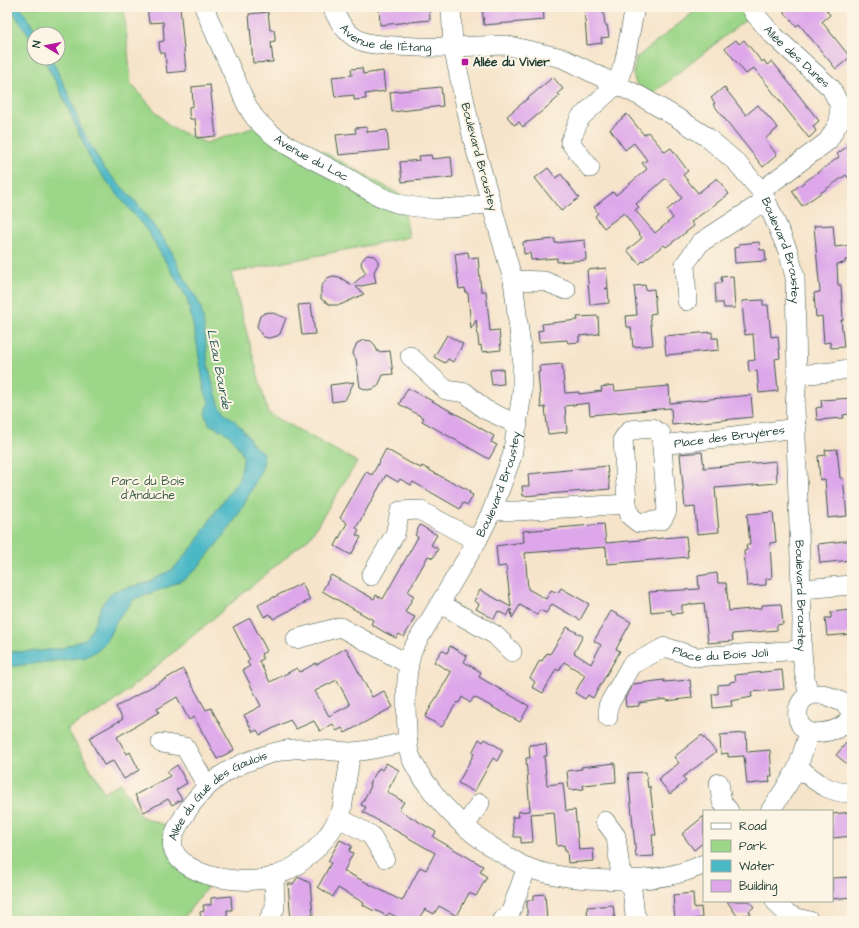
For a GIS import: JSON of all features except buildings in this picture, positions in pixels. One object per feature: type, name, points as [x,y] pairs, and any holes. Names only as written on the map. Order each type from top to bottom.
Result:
[{"type":"street","name":"Avenue du Lac","points":[[204,7],[242,93],[254,116],[264,128],[280,140],[378,196],[395,203],[426,209],[451,209],[491,203]]},
{"type":"street","name":"Avenue de l'Étang","points":[[332,7],[338,20],[348,32],[363,42],[381,45],[432,48],[453,47]]},
{"type":"street","points":[[451,7],[453,47]]},
{"type":"street","points":[[590,168],[570,142],[580,118],[616,85],[624,64],[635,7]]},
{"type":"street","name":"Allée des Dunes","points":[[687,301],[685,264],[700,243],[763,195],[828,141],[839,122],[839,104],[831,88],[772,34],[754,13],[751,7]]},
{"type":"street","name":"Boulevard Broustey","points":[[703,864],[679,874],[653,879],[626,880],[583,879],[554,875],[527,868],[475,836],[447,811],[417,769],[409,754],[406,684],[408,664],[412,650],[478,541],[492,511],[512,456],[522,394],[522,356],[512,280],[472,133],[453,47],[505,45],[562,58],[640,96],[707,137],[737,163],[763,195],[788,251],[795,277],[797,376],[795,406],[802,589],[801,650],[803,673],[809,696]]},
{"type":"street","points":[[512,280],[544,281],[566,290]]},
{"type":"street","points":[[410,356],[446,390],[466,393],[484,409],[518,425]]},
{"type":"street","points":[[797,376],[852,368]]},
{"type":"street","name":"Place des Bruyères","points":[[652,428],[661,434],[667,511],[662,520],[639,522],[630,516],[627,504],[624,439],[630,430],[652,428]]},
{"type":"street","name":"Place des Bruyères","points":[[662,445],[797,428]]},
{"type":"street","points":[[492,511],[518,511],[627,504]]},
{"type":"street","points":[[371,576],[395,534],[400,510],[419,510],[478,541]]},
{"type":"street","points":[[802,589],[852,585]]},
{"type":"street","points":[[441,604],[495,635],[512,652]]},
{"type":"street","points":[[296,639],[340,627],[408,664]]},
{"type":"street","name":"Place du Bois Joli","points":[[608,717],[608,706],[631,665],[665,647],[696,657],[801,650]]},
{"type":"street","points":[[823,694],[842,702],[852,710],[847,722],[828,732],[809,733],[800,725],[797,715],[800,705],[804,699],[809,696],[823,694]]},
{"type":"street","points":[[771,810],[798,767],[809,733]]},
{"type":"street","name":"Allée du Gué des Gaulois","points":[[351,752],[342,809],[339,818],[315,850],[290,869],[274,876],[247,880],[227,879],[193,869],[177,858],[173,849],[173,838],[189,808],[208,786],[223,774],[239,765],[280,751],[294,749],[306,748],[351,752],[408,742]]},
{"type":"street","points":[[161,743],[185,747],[208,786]]},
{"type":"street","points":[[798,767],[818,784],[832,791],[852,793]]},
{"type":"street","points":[[719,783],[722,802],[728,810]]},
{"type":"street","points":[[465,826],[480,803]]},
{"type":"street","points":[[339,818],[371,835],[385,858]]},
{"type":"street","points":[[605,820],[616,836],[620,869],[632,890],[636,916],[639,921]]},
{"type":"street","points":[[501,921],[510,914],[527,868]]},
{"type":"street","points":[[268,921],[275,908],[274,876]]},
{"type":"street","points":[[776,902],[794,918],[810,921]]},
{"type":"green space","name":"Parc du Bois d'Anduche","points":[[7,7],[124,7],[131,84],[170,127],[206,143],[271,122],[402,196],[409,237],[231,273],[268,413],[357,462],[310,537],[113,703],[67,729],[104,792],[121,783],[140,816],[172,828],[173,849],[209,885],[181,921],[7,921]]},
{"type":"green space","points":[[700,7],[743,7],[748,18],[652,94],[636,84],[633,74],[636,58]]},
{"type":"water","points":[[10,7],[20,7],[33,26],[26,26],[26,31]]},
{"type":"water","points":[[47,66],[55,66],[71,99],[81,128],[103,167],[136,202],[170,248],[182,274],[201,308],[208,364],[219,404],[226,414],[235,421],[247,435],[253,445],[263,453],[264,460],[262,468],[242,509],[226,533],[199,566],[186,578],[168,587],[134,599],[117,620],[100,649],[86,657],[7,667],[7,652],[40,651],[63,648],[85,639],[91,631],[104,601],[114,591],[147,583],[173,569],[194,545],[217,509],[238,481],[243,463],[243,456],[230,436],[222,430],[209,424],[205,413],[209,402],[204,389],[197,344],[187,298],[148,232],[92,163],[59,88]]},
{"type":"place","name":"Allée du Vivier","points":[[465,62]]},
{"type":"water label","name":"L'Eau Bourde","points":[[219,369]]}]
